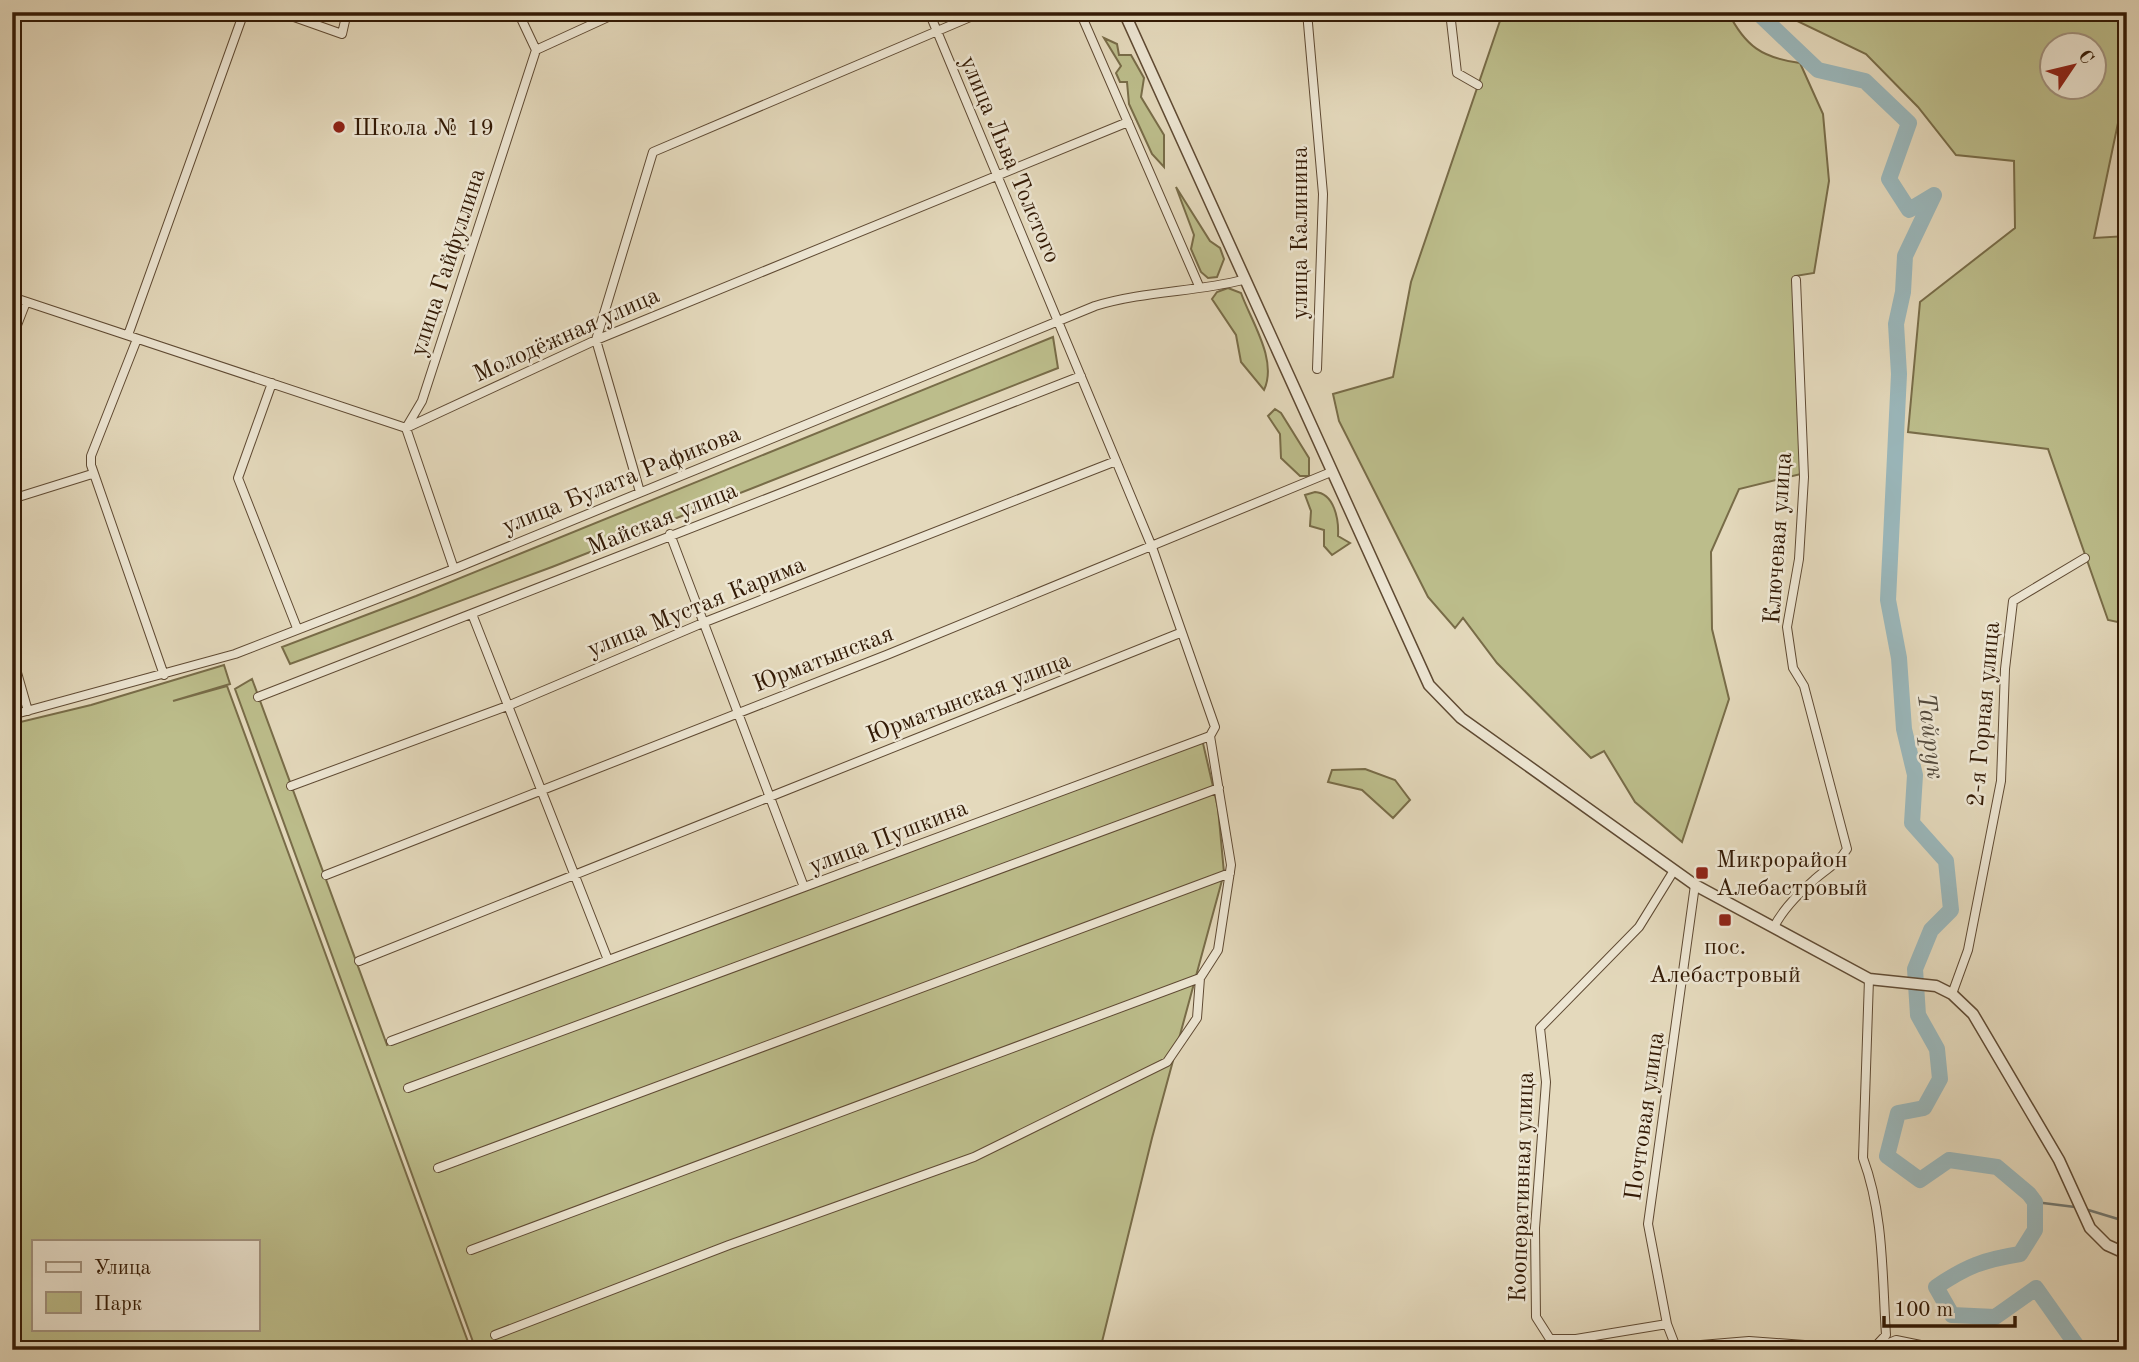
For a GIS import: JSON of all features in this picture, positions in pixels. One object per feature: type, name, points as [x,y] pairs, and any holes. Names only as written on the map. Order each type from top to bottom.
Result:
[{"type":"street","points":[[128,335],[244,12]]},
{"type":"street","points":[[280,12],[342,34],[347,12]]},
{"type":"street","points":[[518,12],[536,50],[619,12]]},
{"type":"street","name":"улица Льва Толстого","points":[[929,12],[1152,547]]},
{"type":"street","points":[[640,492],[596,340],[653,152],[982,12]]},
{"type":"street","points":[[1080,12],[1199,286]]},
{"type":"street","name":"улица Калинина","points":[[1307,12],[1323,194],[1317,369]]},
{"type":"street","points":[[1450,12],[1457,73],[1478,85]]},
{"type":"street","points":[[1125,13],[1243,280],[1429,685],[1461,719],[1673,872],[1695,885],[1869,979],[1936,986],[1952,994],[1973,1014],[2079,1199],[2090,1228],[2107,1245],[2127,1254]]},
{"type":"street","name":"улица Гайфуллина","points":[[406,428],[422,401],[536,50]]},
{"type":"street","name":"Молодёжная улица","points":[[406,428],[596,340],[1128,122]]},
{"type":"street","name":"улица Булата Рафикова","points":[[12,715],[236,654],[454,569],[1058,320],[1121,298],[1199,286],[1220,286],[1243,280]]},
{"type":"street","name":"Ключевая улица","points":[[1774,927],[1780,914],[1815,878],[1840,862],[1847,849],[1804,686],[1793,668],[1787,627],[1799,559],[1804,477],[1796,280]]},
{"type":"street","points":[[12,297],[406,428],[454,569]]},
{"type":"street","points":[[12,338],[26,302]]},
{"type":"street","points":[[137,339],[91,456],[92,474],[164,674]]},
{"type":"street","name":"Майская улица","points":[[258,697],[670,534],[1081,376]]},
{"type":"street","points":[[272,383],[237,478],[297,628]]},
{"type":"street","name":"улица Мустая Карима","points":[[291,786],[510,705],[705,622],[1116,461]]},
{"type":"street","name":"Юрматынская","points":[[326,875],[441,832],[540,789],[1152,547],[1331,472]]},
{"type":"street","points":[[12,499],[92,474]]},
{"type":"street","points":[[670,534],[705,622],[735,712],[804,887]]},
{"type":"street","points":[[495,1335],[729,1245],[974,1157],[1167,1062],[1197,1018],[1200,978],[1218,950],[1230,873],[1210,736],[1215,727],[1152,547]]},
{"type":"street","name":"2-я Горная улица","points":[[1952,994],[1968,950],[2001,781],[2005,669],[2013,601],[2085,558]]},
{"type":"street","points":[[472,614],[608,960]]},
{"type":"street","name":"Юрматынская улица","points":[[359,961],[1180,633]]},
{"type":"street","points":[[12,655],[28,711]]},
{"type":"street","name":"улица Пушкина","points":[[391,1041],[1210,736]]},
{"type":"street","points":[[408,1088],[1219,788]]},
{"type":"street","name":"Кооперативная улица","points":[[1565,1339],[1550,1339],[1536,1317],[1535,1228],[1546,1082],[1540,1028],[1639,927],[1673,872]]},
{"type":"street","points":[[438,1168],[1230,873]]},
{"type":"street","name":"Почтовая улица","points":[[1677,1349],[1667,1324],[1648,1224],[1695,885]]},
{"type":"street","points":[[471,1250],[1200,978]]},
{"type":"street","points":[[1869,979],[1863,1158],[1881,1225],[1886,1335],[1872,1350]]},
{"type":"street","points":[[1563,1350],[1565,1339],[1667,1324]]},
{"type":"street","points":[[1677,1349],[1749,1341],[1872,1350],[1896,1340],[1945,1350]]},
{"type":"green space","points":[[1503,12],[1728,12],[1741,34],[1756,48],[1775,58],[1800,63],[1823,114],[1829,181],[1814,273],[1795,276],[1801,474],[1739,489],[1711,552],[1712,629],[1729,699],[1682,842],[1635,802],[1604,751],[1591,758],[1497,663],[1463,618],[1455,628],[1428,597],[1339,421],[1333,394],[1393,377],[1411,282]]},
{"type":"green space","points":[[1789,12],[2127,12],[2127,80],[2094,238],[2127,236],[2127,624],[2108,620],[2048,449],[1908,432],[1920,302],[2015,228],[2014,161],[1956,155],[1918,107],[1866,54],[1795,20]]},
{"type":"green space","points":[[1104,38],[1117,44],[1119,55],[1131,55],[1144,78],[1141,97],[1164,135],[1164,167],[1152,154],[1129,104],[1127,82],[1120,82],[1116,73],[1121,66]]},
{"type":"green space","points":[[1176,187],[1210,241],[1220,248],[1224,259],[1217,277],[1208,278],[1201,272],[1191,249],[1194,235]]},
{"type":"green space","points":[[1228,288],[1241,293],[1262,341],[1268,366],[1264,390],[1241,362],[1236,335],[1212,299],[1217,292]]},
{"type":"green space","points":[[1053,337],[1058,368],[552,567],[290,664],[282,647],[416,596]]},
{"type":"green space","points":[[1275,409],[1281,413],[1309,458],[1309,476],[1300,476],[1281,458],[1280,434],[1268,416]]},
{"type":"green space","points":[[1321,493],[1331,502],[1338,522],[1338,536],[1350,543],[1332,555],[1324,546],[1324,530],[1310,526],[1311,511],[1305,495]]},
{"type":"green space","points":[[224,665],[230,684],[173,701],[227,686],[471,1350],[12,1350],[12,724],[91,705]]},
{"type":"green space","points":[[252,679],[387,1045],[1202,739],[1218,808],[1224,873],[1152,1138],[1100,1350],[476,1350],[235,689]]},
{"type":"green space","points":[[1365,769],[1395,780],[1410,800],[1393,818],[1362,790],[1328,782],[1332,770]]},
{"type":"waterway","name":"Тайрук","points":[[1757,12],[1818,70],[1865,81],[1909,123],[1889,179],[1909,210],[1934,195],[1905,256],[1903,292],[1896,324],[1899,374],[1888,600],[1899,658],[1904,729],[1915,775],[1912,823],[1946,861],[1951,910],[1931,930],[1915,969],[1918,1015],[1937,1049],[1940,1079],[1924,1108],[1898,1113],[1887,1156],[1920,1180],[1949,1160],[1997,1167],[2029,1194],[2035,1202],[2035,1230],[2020,1254],[1976,1265],[1936,1287],[1952,1315],[1995,1317],[2036,1288],[2077,1346],[2076,1350]]},
{"type":"waterway","points":[[2035,1202],[2075,1207]]},
{"type":"waterway","points":[[2085,1209],[2118,1219],[2127,1212]]},
{"type":"place","name":"Школа № 19","points":[[339,127]]},
{"type":"place","name":"Микрорайон Алебастровый","points":[[1702,873]]},
{"type":"place","name":"пос. Алебастровый","points":[[1725,920]]}]
